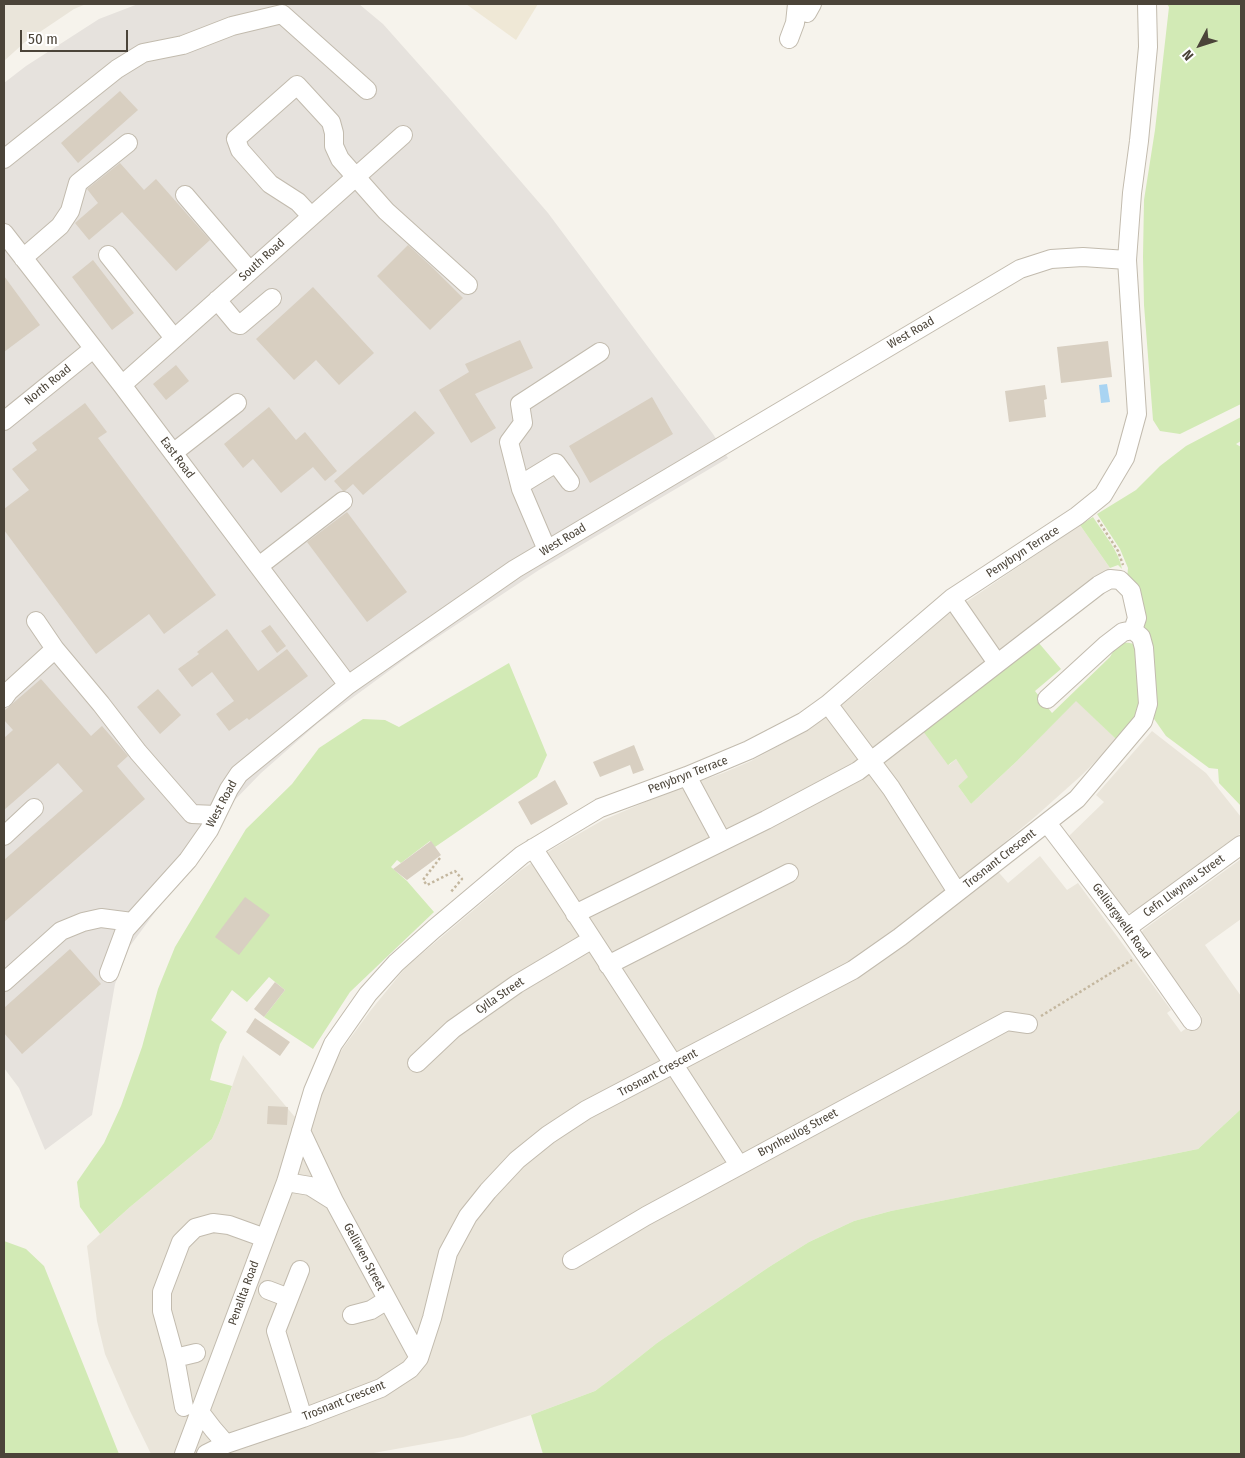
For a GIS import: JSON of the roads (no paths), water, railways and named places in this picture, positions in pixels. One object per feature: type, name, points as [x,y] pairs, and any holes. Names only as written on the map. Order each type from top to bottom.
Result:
[{"type":"street","name":"Penybryn Terrace","points":[[301,1131],[313,1090],[333,1044],[368,994],[396,963],[522,855],[600,808],[688,776],[749,750],[803,722],[828,704],[952,598],[1077,516],[1103,495],[1125,458],[1137,414],[1127,260],[1132,193],[1148,47],[1147,4]]},
{"type":"street","points":[[789,39],[794,23],[805,7]]},
{"type":"street","points":[[4,159],[117,69],[142,53],[182,45],[232,26],[282,14],[366,90]]},
{"type":"street","points":[[311,216],[298,202],[270,184],[240,150],[236,139],[297,84],[331,122],[334,133],[334,146],[340,159],[386,211],[468,285]]},
{"type":"street","name":"South Road","points":[[122,385],[403,134]]},
{"type":"street","points":[[22,258],[60,226],[70,211],[78,183],[128,143]]},
{"type":"street","points":[[185,196],[250,271]]},
{"type":"street","name":"East Road","points":[[4,233],[122,385],[348,685]]},
{"type":"street","points":[[108,255],[174,338]]},
{"type":"street","name":"West Road","points":[[109,973],[124,930],[188,860],[209,830],[229,789],[239,774],[348,685],[515,569],[1020,269],[1051,259],[1084,257],[1127,260]]},
{"type":"street","points":[[216,300],[240,325],[272,298]]},
{"type":"street","name":"North Road","points":[[4,421],[93,349]]},
{"type":"street","points":[[547,550],[520,485],[509,442],[523,423],[520,404],[600,352]]},
{"type":"street","points":[[173,453],[237,403]]},
{"type":"street","points":[[520,485],[556,463],[570,482]]},
{"type":"street","points":[[259,566],[343,501]]},
{"type":"street","points":[[575,914],[766,820],[858,771],[1100,585],[1110,580],[1120,580],[1132,591],[1137,618],[1133,630],[1123,632],[1106,645],[1047,699]]},
{"type":"street","points":[[952,598],[997,663]]},
{"type":"street","points":[[36,621],[55,648],[138,752],[192,814],[216,815]]},
{"type":"street","name":"Trosnant Crescent","points":[[206,1454],[226,1444],[304,1418],[381,1388],[410,1369],[419,1358],[432,1318],[448,1253],[468,1216],[517,1160],[548,1135],[586,1110],[853,970],[900,937],[1077,799],[1144,721],[1148,704],[1144,648],[1142,637],[1133,630]]},
{"type":"street","points":[[4,698],[8,691],[55,648]]},
{"type":"street","points":[[828,704],[891,788],[957,892]]},
{"type":"street","points":[[688,776],[722,841]]},
{"type":"street","points":[[4,836],[34,808]]},
{"type":"street","name":"Gelliargwellt Road","points":[[1047,823],[1127,928],[1192,1021]]},
{"type":"street","name":"Cefn Llwynau Street","points":[[1127,928],[1241,845]]},
{"type":"street","points":[[533,848],[739,1165]]},
{"type":"street","points":[[608,965],[789,873]]},
{"type":"street","points":[[4,982],[61,931],[83,922],[101,918],[132,922]]},
{"type":"street","name":"Cylla Street","points":[[417,1063],[453,1029],[517,984],[591,940]]},
{"type":"street","name":"Brynheulog Street","points":[[572,1260],[646,1216],[1007,1021],[1028,1024]]},
{"type":"street","points":[[301,1131],[334,1201]]},
{"type":"street","name":"Penallta Road","points":[[184,1454],[192,1409],[265,1238],[286,1182],[301,1131]]},
{"type":"street","name":"Gelliwen Street","points":[[286,1182],[310,1186],[334,1201],[419,1358]]},
{"type":"street","points":[[226,1444],[192,1409],[176,1366],[162,1311],[162,1292],[181,1242],[195,1228],[213,1222],[229,1225],[265,1238]]},
{"type":"street","points":[[300,1270],[276,1331],[304,1418]]},
{"type":"street","points":[[268,1290],[289,1298]]},
{"type":"street","points":[[352,1315],[371,1310],[388,1300]]},
{"type":"street","points":[[400,1324],[432,1318]]},
{"type":"street","points":[[176,1366],[196,1353]]},
{"type":"water","points":[[1107,384],[1110,402],[1101,403],[1099,385]]}]
